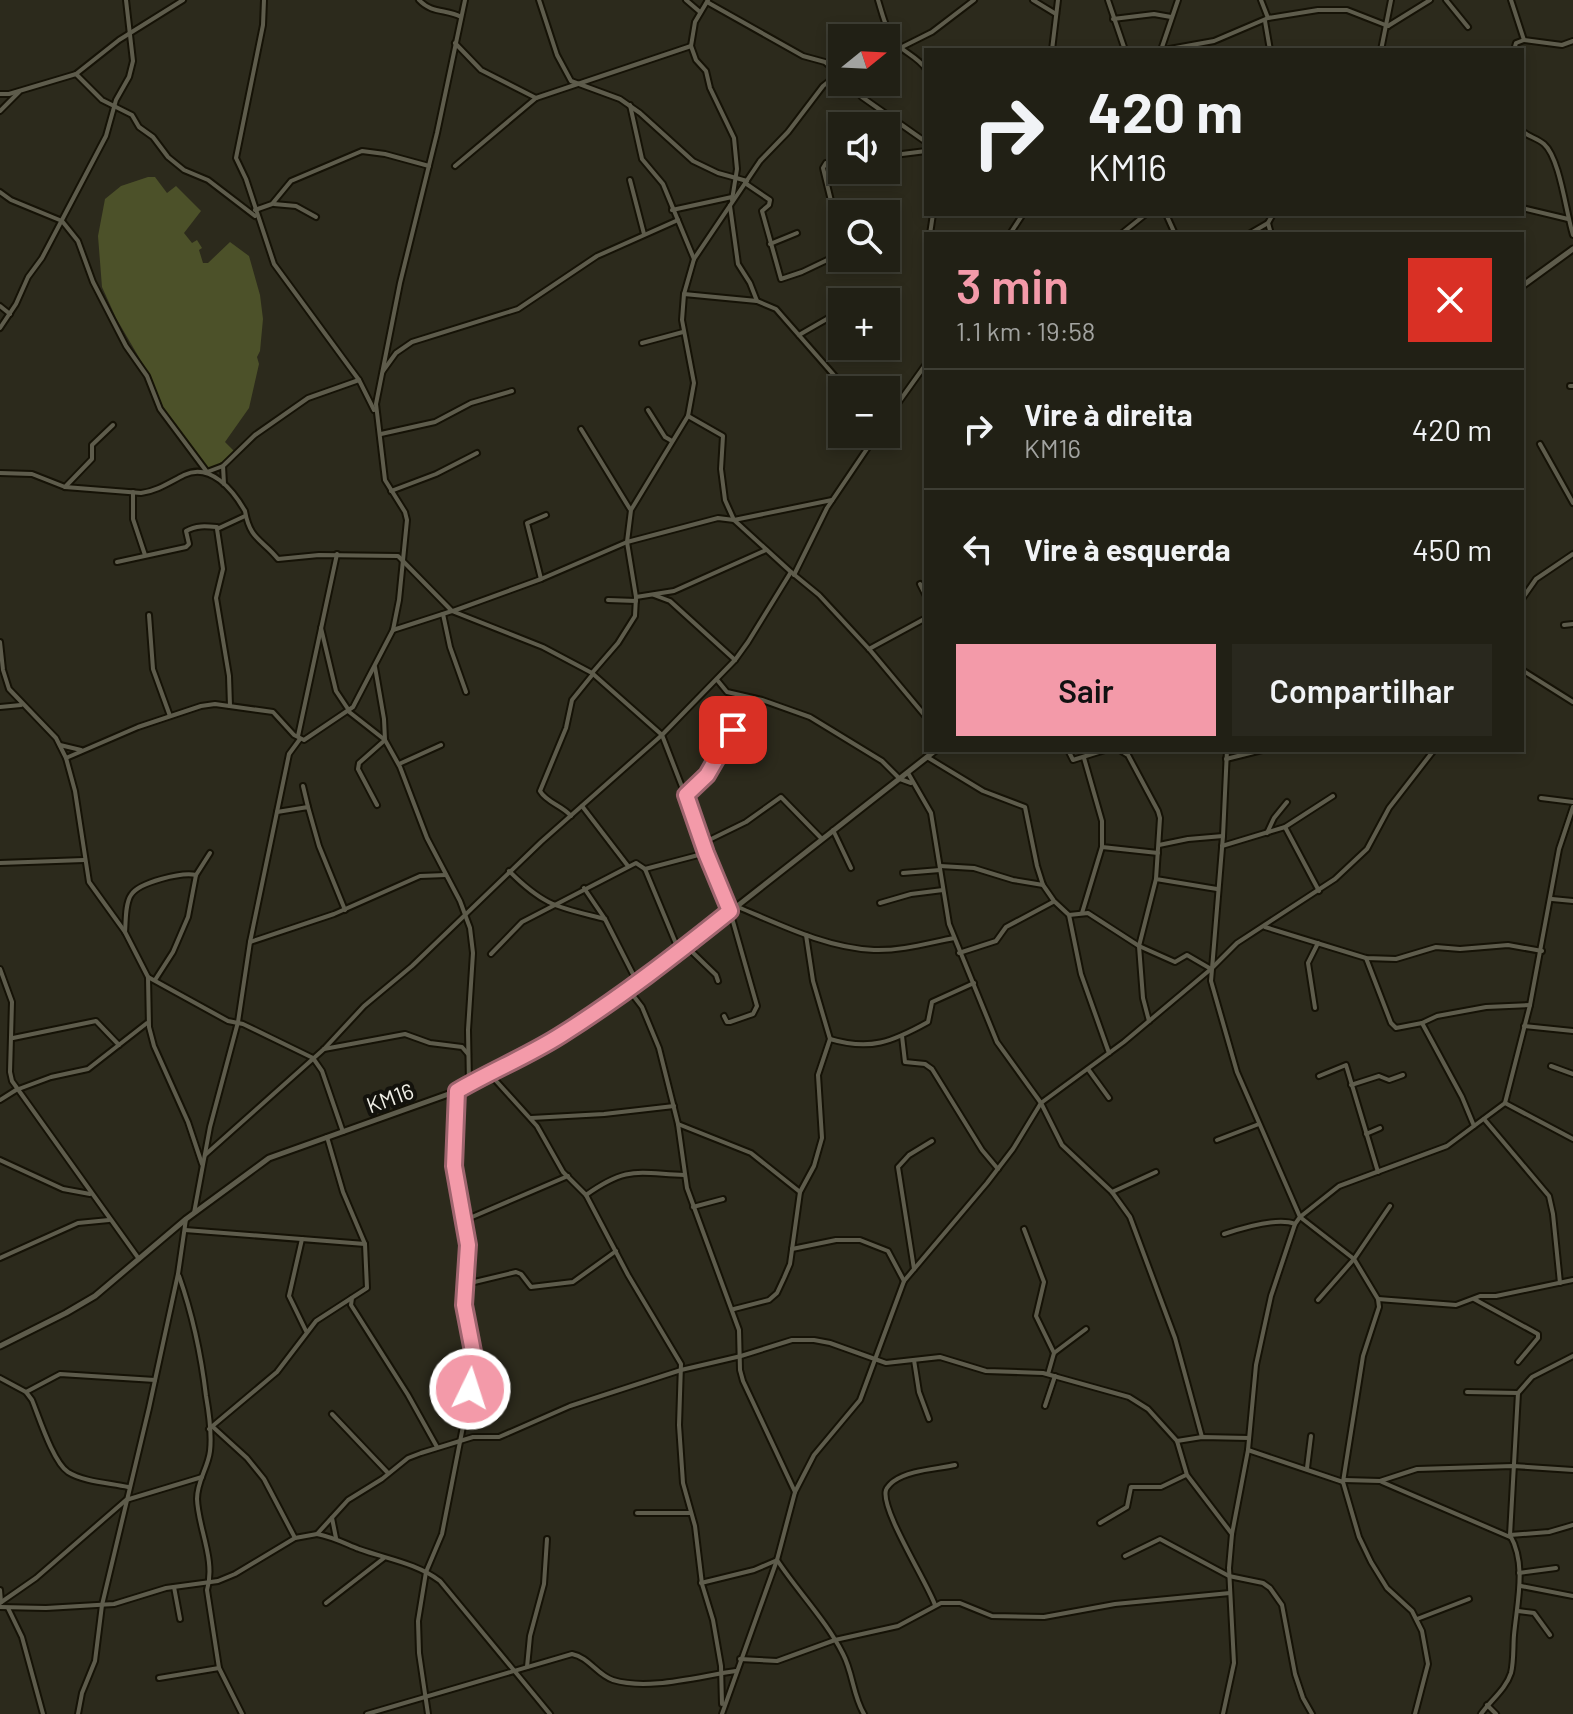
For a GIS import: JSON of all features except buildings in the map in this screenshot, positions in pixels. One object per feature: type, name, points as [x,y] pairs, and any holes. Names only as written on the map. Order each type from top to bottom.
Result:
[{"type":"street","points":[[0,328],[62,221],[106,136],[114,107],[131,68],[126,0]]},
{"type":"street","points":[[0,94],[76,74],[155,15],[183,0]]},
{"type":"street","points":[[66,758],[201,706],[230,706],[273,712],[299,738],[308,739],[348,710],[375,667],[393,629],[406,516],[383,475],[381,434],[375,412],[359,380],[280,273],[236,155],[263,25],[264,0]]},
{"type":"street","points":[[419,0],[428,8],[461,17]]},
{"type":"street","points":[[375,412],[381,373],[465,0]]},
{"type":"street","points":[[539,0],[565,74],[577,84],[611,94],[630,105],[693,161],[746,182],[770,200],[762,211],[781,279],[828,260]]},
{"type":"street","points":[[686,0],[700,12]]},
{"type":"street","points":[[878,0],[891,36],[924,67]]},
{"type":"street","points":[[901,48],[932,32],[974,0]]},
{"type":"street","points":[[1033,0],[1056,14]]},
{"type":"street","points":[[1052,48],[1058,0]]},
{"type":"street","points":[[1108,0],[1124,48]]},
{"type":"street","points":[[1163,48],[1178,0]]},
{"type":"street","points":[[1261,0],[1270,48]]},
{"type":"street","points":[[1343,0],[1347,10]]},
{"type":"street","points":[[1382,48],[1391,0]]},
{"type":"street","points":[[1388,26],[1430,0]]},
{"type":"street","points":[[1446,0],[1468,27]]},
{"type":"street","points":[[1511,0],[1524,40]]},
{"type":"street","points":[[757,301],[738,264],[731,201],[737,178],[736,152],[731,130],[710,88],[706,71],[696,60],[691,46],[692,31],[707,1],[803,56],[828,65]]},
{"type":"street","points":[[1174,48],[1214,41],[1266,19],[1318,10],[1347,10],[1388,26]]},
{"type":"street","points":[[1113,19],[1154,14],[1171,17]]},
{"type":"street","points":[[1515,48],[1516,43],[1524,40],[1562,45],[1573,41]]},
{"type":"street","points":[[455,43],[481,70],[536,98]]},
{"type":"street","points":[[455,166],[536,98],[691,46]]},
{"type":"street","points":[[76,74],[96,95],[132,115],[139,127],[153,137],[168,157],[184,170],[208,180],[257,218]]},
{"type":"street","points":[[571,816],[547,800],[540,791],[566,728],[572,700],[633,621],[636,599],[627,542],[631,510],[688,416],[694,383],[683,332],[684,294],[694,259],[760,161],[795,125],[815,95],[828,85]]},
{"type":"street","points":[[0,111],[21,90]]},
{"type":"street","points":[[861,96],[924,141]]},
{"type":"street","points":[[630,105],[642,159],[663,184],[694,259]]},
{"type":"street","points":[[1524,132],[1545,145],[1555,163],[1573,235]]},
{"type":"street","points":[[272,204],[291,181],[362,151],[429,166]]},
{"type":"street","points":[[900,154],[924,151]]},
{"type":"street","points":[[828,163],[823,168],[831,200]]},
{"type":"street","points":[[630,180],[644,234]]},
{"type":"street","points":[[0,192],[11,200],[62,221],[78,241],[93,282],[126,346],[147,376],[160,409],[207,472],[241,504],[255,539],[278,559],[337,554],[391,555],[403,560],[452,611],[543,647],[592,673],[662,735],[730,911],[757,1006],[753,1014],[730,1022],[724,1016]]},
{"type":"street","points":[[672,210],[731,201]]},
{"type":"street","points":[[255,210],[272,204],[296,206],[316,217]]},
{"type":"street","points":[[1524,208],[1568,219]]},
{"type":"street","points":[[1125,232],[1144,216]]},
{"type":"street","points":[[1252,232],[1268,223],[1272,216]]},
{"type":"street","points":[[381,373],[396,353],[412,342],[518,309],[597,256],[678,220]]},
{"type":"street","points":[[1268,223],[1270,232]]},
{"type":"street","points":[[770,244],[797,233]]},
{"type":"street","points":[[1524,285],[1573,249]]},
{"type":"street","points":[[684,294],[757,301],[776,309],[835,376]]},
{"type":"street","points":[[0,306],[10,314]]},
{"type":"street","points":[[799,335],[828,318]]},
{"type":"street","points":[[642,343],[683,332]]},
{"type":"street","points":[[900,400],[924,367]]},
{"type":"street","points":[[0,473],[32,474],[65,487],[150,492],[186,474],[207,472],[223,466],[255,435],[308,398],[359,380]]},
{"type":"street","points":[[381,434],[435,422],[471,403],[512,391]]},
{"type":"street","points":[[648,410],[665,437],[672,441]]},
{"type":"street","points":[[688,416],[723,436],[721,469],[725,500],[734,520],[819,595],[924,715]]},
{"type":"street","points":[[65,487],[92,459],[92,445],[113,425]]},
{"type":"street","points":[[581,429],[631,510]]},
{"type":"street","points":[[1540,444],[1573,503]]},
{"type":"street","points":[[205,1155],[324,1049],[364,1006],[662,735],[717,680],[748,642],[792,574],[832,500],[867,448]]},
{"type":"street","points":[[391,491],[436,474],[477,453]]},
{"type":"street","points":[[223,466],[224,485]]},
{"type":"street","points":[[133,492],[133,519],[145,556]]},
{"type":"street","points":[[393,629],[541,579],[627,542],[718,518],[734,520],[832,500]]},
{"type":"street","points":[[541,579],[527,523],[546,515]]},
{"type":"street","points":[[117,562],[187,546],[186,531],[189,529],[217,527],[245,516]]},
{"type":"street","points":[[217,527],[223,569],[216,598],[229,676],[230,706]]},
{"type":"street","points":[[608,600],[636,599],[674,591],[766,550]]},
{"type":"street","points":[[194,1213],[202,1164],[238,1022],[250,942],[289,754],[299,738],[337,554]]},
{"type":"street","points":[[1524,596],[1536,579],[1573,554]]},
{"type":"street","points":[[920,584],[924,592]]},
{"type":"street","points":[[654,595],[670,601],[735,660]]},
{"type":"street","points":[[393,629],[452,611]]},
{"type":"street","points":[[443,614],[450,647],[466,692]]},
{"type":"street","points":[[149,615],[153,669],[170,716]]},
{"type":"street","points":[[869,649],[924,619]]},
{"type":"street","points":[[1564,625],[1573,624]]},
{"type":"street","points":[[320,625],[336,691],[348,710],[385,740],[399,764],[427,838],[465,915],[473,953],[469,1084]]},
{"type":"street","points":[[0,642],[6,680],[13,695],[60,745],[66,758],[78,804],[89,882],[125,932],[148,977],[148,1022],[159,1062],[188,1122],[202,1164]]},
{"type":"street","points":[[375,667],[385,740]]},
{"type":"street","points":[[1524,671],[1573,702]]},
{"type":"street","points":[[717,680],[727,692],[823,723],[882,761],[900,779],[913,784]]},
{"type":"street","points":[[686,795],[707,775],[736,724],[755,699]]},
{"type":"street","points":[[0,707],[22,705]]},
{"type":"street","points":[[377,805],[358,769],[359,763],[385,740]]},
{"type":"street","points":[[60,745],[83,750]]},
{"type":"street","points":[[399,764],[441,745]]},
{"type":"street","name":"KM16","points":[[0,1346],[83,1303],[255,1166],[286,1151],[457,1091],[559,1036],[638,984],[933,752]]},
{"type":"street","points":[[1069,752],[1073,760],[1100,752]]},
{"type":"street","points":[[1123,752],[1128,755],[1158,811],[1156,879],[1139,946],[1143,998],[1149,1021]]},
{"type":"street","points":[[1227,752],[1212,988],[1237,1072],[1300,1217],[1354,1259],[1378,1299],[1379,1307],[1360,1370],[1344,1481],[1359,1537],[1371,1562],[1387,1588],[1404,1602],[1417,1619],[1428,1664],[1415,1714]]},
{"type":"street","points":[[1226,759],[1254,752]]},
{"type":"street","points":[[722,1712],[777,1560],[795,1492],[814,1455],[860,1400],[904,1281],[998,1169],[1041,1103],[1149,1021],[1237,943],[1319,891],[1367,849],[1389,808],[1432,752]]},
{"type":"street","points":[[927,757],[983,791],[1025,807],[1043,885],[1069,915],[1081,974],[1109,1053]]},
{"type":"street","points":[[1082,913],[1102,847],[1102,821],[1084,758]]},
{"type":"street","points":[[908,773],[931,813],[945,911],[959,953],[997,1042],[1041,1103],[1062,1145],[1112,1192],[1130,1217],[1161,1299],[1202,1437]]},
{"type":"street","points":[[303,786],[319,846],[345,910]]},
{"type":"street","points":[[1222,846],[1285,827],[1333,796]]},
{"type":"street","points":[[703,843],[746,822],[781,797],[822,839]]},
{"type":"street","points":[[1223,1714],[1234,1663],[1229,1576],[1232,1534],[1248,1450],[1256,1365],[1264,1323],[1295,1224],[1339,1186],[1447,1146],[1505,1103],[1542,951],[1559,849],[1573,804],[1541,798]]},
{"type":"street","points":[[1267,834],[1274,818],[1287,802]]},
{"type":"street","points":[[582,806],[628,866]]},
{"type":"street","points":[[277,812],[308,807]]},
{"type":"street","points":[[1285,827],[1319,891]]},
{"type":"street","points":[[833,830],[851,868]]},
{"type":"street","points":[[1159,845],[1223,836]]},
{"type":"street","points":[[1102,847],[1158,853]]},
{"type":"street","points":[[155,980],[173,952],[188,917],[196,875],[210,853]]},
{"type":"street","points":[[645,869],[706,853]]},
{"type":"street","points":[[0,863],[84,860]]},
{"type":"street","points":[[491,954],[522,922],[583,888],[640,863],[679,952]]},
{"type":"street","points":[[903,873],[974,868],[1043,885]]},
{"type":"street","points":[[509,871],[528,890],[551,905],[605,919]]},
{"type":"street","points":[[125,932],[129,899],[137,889],[181,874],[196,875]]},
{"type":"street","points":[[250,942],[345,910],[420,876],[446,875]]},
{"type":"street","points":[[1156,879],[1217,889]]},
{"type":"street","points":[[583,888],[605,919],[638,984]]},
{"type":"street","points":[[880,903],[911,894],[943,890]]},
{"type":"street","points":[[1552,899],[1573,901]]},
{"type":"street","points":[[959,953],[996,941],[1006,927],[1054,901]]},
{"type":"street","points":[[736,906],[806,935],[874,950],[954,938]]},
{"type":"street","points":[[1069,915],[1082,913],[1092,916],[1139,946],[1175,962],[1184,956],[1191,956],[1211,969]]},
{"type":"street","points":[[1265,927],[1366,958],[1396,959],[1436,947],[1460,949],[1508,945],[1542,951]]},
{"type":"street","points":[[734,1309],[773,1297],[790,1264],[800,1192],[814,1166],[822,1138],[818,1075],[830,1039],[813,981],[806,935]]},
{"type":"street","points":[[1315,1008],[1308,963],[1318,943]]},
{"type":"street","points":[[686,946],[716,975],[718,981]]},
{"type":"street","points":[[1366,958],[1391,1023],[1396,1028],[1486,1007],[1530,1005]]},
{"type":"street","points":[[0,969],[12,1002],[10,1076],[16,1090],[140,1260]]},
{"type":"street","points":[[148,977],[228,1021],[238,1022],[313,1058],[322,1071],[343,1132]]},
{"type":"street","points":[[830,1039],[866,1046],[902,1036],[928,1022],[930,1005],[934,1000],[974,983]]},
{"type":"street","points":[[629,990],[642,1007],[655,1037],[674,1106],[684,1175],[693,1207],[734,1309],[743,1381],[795,1492]]},
{"type":"street","points":[[13,1038],[96,1021],[119,1045]]},
{"type":"street","points":[[0,1100],[16,1090],[51,1077],[84,1071],[148,1022]]},
{"type":"street","points":[[1422,1023],[1474,1126]]},
{"type":"street","points":[[1524,1026],[1573,1031]]},
{"type":"street","points":[[141,1030],[151,1033]]},
{"type":"street","points":[[324,1049],[405,1034],[430,1043],[462,1047],[470,1056]]},
{"type":"street","points":[[902,1036],[905,1062],[925,1064],[932,1069],[982,1150],[998,1169]]},
{"type":"street","points":[[462,1047],[469,1041]]},
{"type":"street","points":[[1319,1076],[1344,1065],[1378,1172]]},
{"type":"street","points":[[1551,1066],[1573,1074]]},
{"type":"street","points":[[1088,1069],[1109,1098]]},
{"type":"street","points":[[488,1072],[543,1133],[560,1167],[586,1195],[677,1357],[681,1370],[679,1425],[683,1483],[696,1534],[701,1583],[713,1620],[721,1673],[722,1712]]},
{"type":"street","points":[[1351,1085],[1379,1076],[1389,1080],[1403,1075]]},
{"type":"street","points":[[428,1714],[418,1638],[426,1572],[442,1534],[475,1365],[465,1314],[468,1254],[465,1220],[454,1166],[457,1091]]},
{"type":"street","points":[[1505,1103],[1572,1136]]},
{"type":"street","points":[[531,1118],[674,1106]]},
{"type":"street","points":[[1484,1119],[1549,1196],[1560,1283]]},
{"type":"street","points":[[678,1124],[751,1153],[800,1192]]},
{"type":"street","points":[[1217,1140],[1259,1124]]},
{"type":"street","points":[[1366,1134],[1380,1128]]},
{"type":"street","points":[[211,1428],[277,1372],[323,1314],[367,1288],[365,1244],[343,1192],[327,1137]]},
{"type":"street","points":[[914,1271],[898,1167],[909,1155],[932,1141]]},
{"type":"street","points":[[0,1160],[63,1189],[93,1195]]},
{"type":"street","points":[[1112,1192],[1156,1172]]},
{"type":"street","points":[[586,1195],[623,1173],[684,1175]]},
{"type":"street","points":[[465,1220],[568,1176]]},
{"type":"street","points":[[693,1207],[723,1199]]},
{"type":"street","points":[[1318,1300],[1354,1259],[1390,1206]]},
{"type":"street","points":[[78,1714],[82,1693],[95,1661],[102,1605],[155,1380],[178,1274],[186,1219]]},
{"type":"street","points":[[0,1258],[78,1223],[111,1220]]},
{"type":"street","points":[[1224,1234],[1245,1227],[1286,1221],[1295,1224]]},
{"type":"street","points":[[1024,1229],[1044,1282],[1036,1316],[1054,1353]]},
{"type":"street","points":[[185,1230],[365,1244]]},
{"type":"street","points":[[302,1239],[289,1296],[307,1333]]},
{"type":"street","points":[[792,1249],[836,1240],[860,1240],[888,1251],[904,1281]]},
{"type":"street","points":[[465,1284],[516,1272],[531,1287],[566,1284],[577,1280],[616,1251]]},
{"type":"street","points":[[178,1274],[200,1344],[211,1428],[210,1453],[198,1488],[197,1502],[205,1537],[207,1590],[219,1668],[242,1714]]},
{"type":"street","points":[[1378,1299],[1456,1305],[1573,1280]]},
{"type":"street","points":[[352,1297],[351,1305],[437,1447]]},
{"type":"street","points":[[1474,1299],[1538,1334],[1518,1362]]},
{"type":"street","points":[[342,1303],[351,1305]]},
{"type":"street","points":[[1048,1374],[1054,1353],[1086,1329]]},
{"type":"street","points":[[317,1534],[348,1500],[408,1458],[473,1437],[499,1437],[570,1406],[681,1370],[741,1356],[784,1341],[804,1340],[830,1343],[893,1363],[940,1357],[986,1371],[1048,1374],[1129,1397],[1141,1403],[1177,1441],[1187,1475],[1232,1534]]},
{"type":"street","points":[[1481,1714],[1511,1673],[1521,1586],[1515,1545],[1510,1536],[1518,1393],[1532,1377],[1573,1356]]},
{"type":"street","points":[[914,1360],[919,1392],[929,1419]]},
{"type":"street","points":[[26,1392],[60,1374],[155,1380]]},
{"type":"street","points":[[1045,1406],[1055,1376]]},
{"type":"street","points":[[0,1378],[26,1392],[64,1469],[74,1475],[128,1487]]},
{"type":"street","points":[[1467,1392],[1518,1393]]},
{"type":"street","points":[[332,1414],[389,1474]]},
{"type":"street","points":[[463,1425],[473,1437]]},
{"type":"street","points":[[211,1428],[247,1458],[264,1479],[295,1538]]},
{"type":"street","points":[[1307,1468],[1311,1436]]},
{"type":"street","points":[[1177,1441],[1202,1437],[1249,1438]]},
{"type":"street","points":[[1248,1450],[1344,1481],[1380,1481],[1410,1469],[1513,1466],[1573,1470]]},
{"type":"street","points":[[935,1605],[925,1579],[898,1531],[886,1500],[886,1490],[901,1477],[955,1465]]},
{"type":"street","points":[[1100,1523],[1127,1507],[1131,1487],[1159,1488],[1187,1475]]},
{"type":"street","points":[[0,1604],[36,1578],[126,1500],[202,1477]]},
{"type":"street","points":[[1380,1481],[1510,1536],[1549,1532],[1573,1525]]},
{"type":"street","points":[[637,1513],[690,1513]]},
{"type":"street","points":[[332,1518],[336,1538]]},
{"type":"street","points":[[0,1604],[8,1608],[120,1603],[235,1574],[295,1538],[317,1534],[336,1538],[426,1572],[440,1581],[550,1714]]},
{"type":"street","points":[[527,1667],[530,1636],[545,1581],[547,1539]]},
{"type":"street","points":[[1125,1556],[1160,1539],[1229,1576],[1263,1583],[1270,1588],[1282,1605],[1295,1674],[1312,1714]]},
{"type":"street","points":[[326,1603],[384,1557]]},
{"type":"street","points":[[701,1583],[754,1570],[777,1560]]},
{"type":"street","points":[[777,1560],[835,1640],[849,1668],[864,1714]]},
{"type":"street","points":[[1519,1573],[1556,1568]]},
{"type":"street","points":[[1521,1586],[1573,1596]]},
{"type":"street","points":[[174,1587],[180,1619]]},
{"type":"street","points":[[0,1590],[0,1604]]},
{"type":"street","points":[[740,1659],[777,1661],[835,1640],[898,1626],[935,1605],[960,1603],[992,1616],[1044,1617],[1115,1604],[1231,1593]]},
{"type":"street","points":[[1417,1619],[1469,1599]]},
{"type":"street","points":[[8,1608],[22,1637],[43,1714]]},
{"type":"street","points":[[1518,1611],[1534,1613],[1550,1635]]},
{"type":"street","points":[[367,1714],[572,1654],[617,1681],[678,1682],[736,1671]]},
{"type":"street","points":[[159,1678],[219,1668]]},
{"type":"street","points":[[1487,1705],[1496,1714]]},
{"type":"green space","points":[[155,177],[167,193],[176,186],[201,211],[184,233],[192,243],[197,240],[202,248],[199,250],[203,263],[208,263],[230,242],[249,256],[260,295],[263,319],[257,357],[259,364],[249,408],[225,442],[234,451],[219,465],[208,470],[173,428],[102,287],[98,236],[105,199],[121,186]]},
{"type":"route","points":[[470,1389],[475,1362],[464,1305],[468,1245],[454,1166],[457,1091],[559,1036],[629,990],[730,911],[686,795],[707,775],[733,730]]}]
